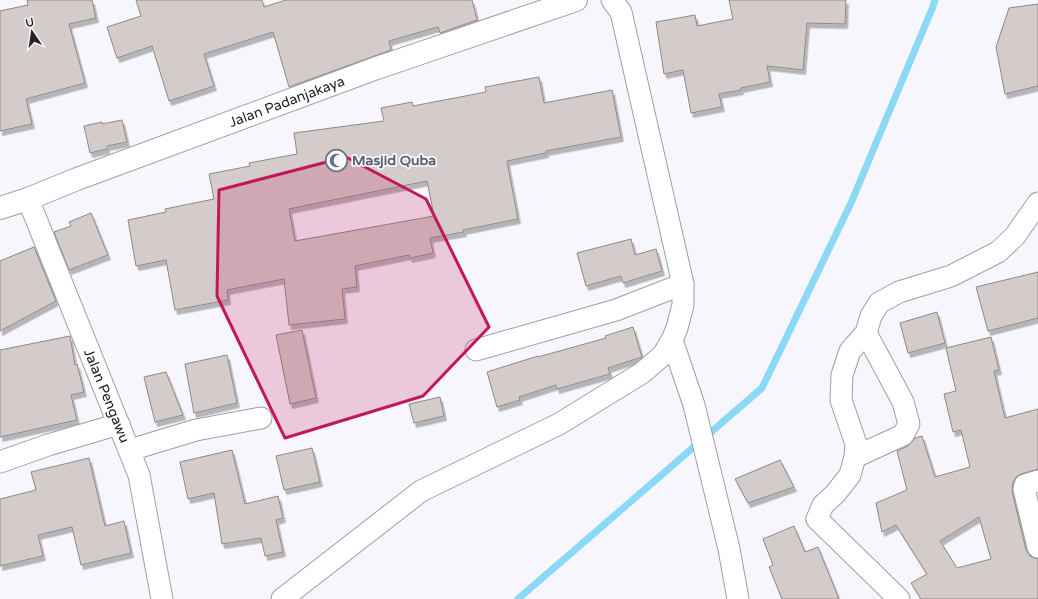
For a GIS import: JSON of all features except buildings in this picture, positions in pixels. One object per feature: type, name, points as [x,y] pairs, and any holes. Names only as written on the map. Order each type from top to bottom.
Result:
[{"type":"street","name":"Jalan Padanjakaya","points":[[0,208],[28,199],[84,176],[374,69],[576,0]]},
{"type":"street","points":[[282,599],[421,491],[559,424],[642,373],[663,355],[672,340],[683,305],[683,284],[618,4]]},
{"type":"street","name":"Jalan Pengawu","points":[[28,199],[130,450],[141,481],[162,599]]},
{"type":"street","points":[[899,599],[816,519],[823,505],[836,494],[850,475],[855,457],[856,444],[841,400],[842,375],[850,351],[866,333],[871,316],[879,303],[899,292],[951,276],[998,252],[1015,236],[1038,203]]},
{"type":"street","points":[[476,350],[616,310],[683,284]]},
{"type":"street","points":[[855,457],[903,435],[909,424],[903,402],[866,333]]},
{"type":"street","points":[[672,340],[694,405],[729,549],[738,599]]},
{"type":"street","points":[[130,450],[196,430],[260,418]]},
{"type":"street","points":[[0,462],[48,445],[119,424]]},
{"type":"street","points":[[1038,481],[1027,484],[1024,489],[1038,547]]},
{"type":"highlighted area","points":[[346,157],[426,199],[489,327],[423,396],[285,438],[217,296],[219,190]]},
{"type":"waterway","points":[[518,599],[762,388],[851,203],[935,0]]},
{"type":"place","name":"Masjid Quba","points":[[337,160]]}]
